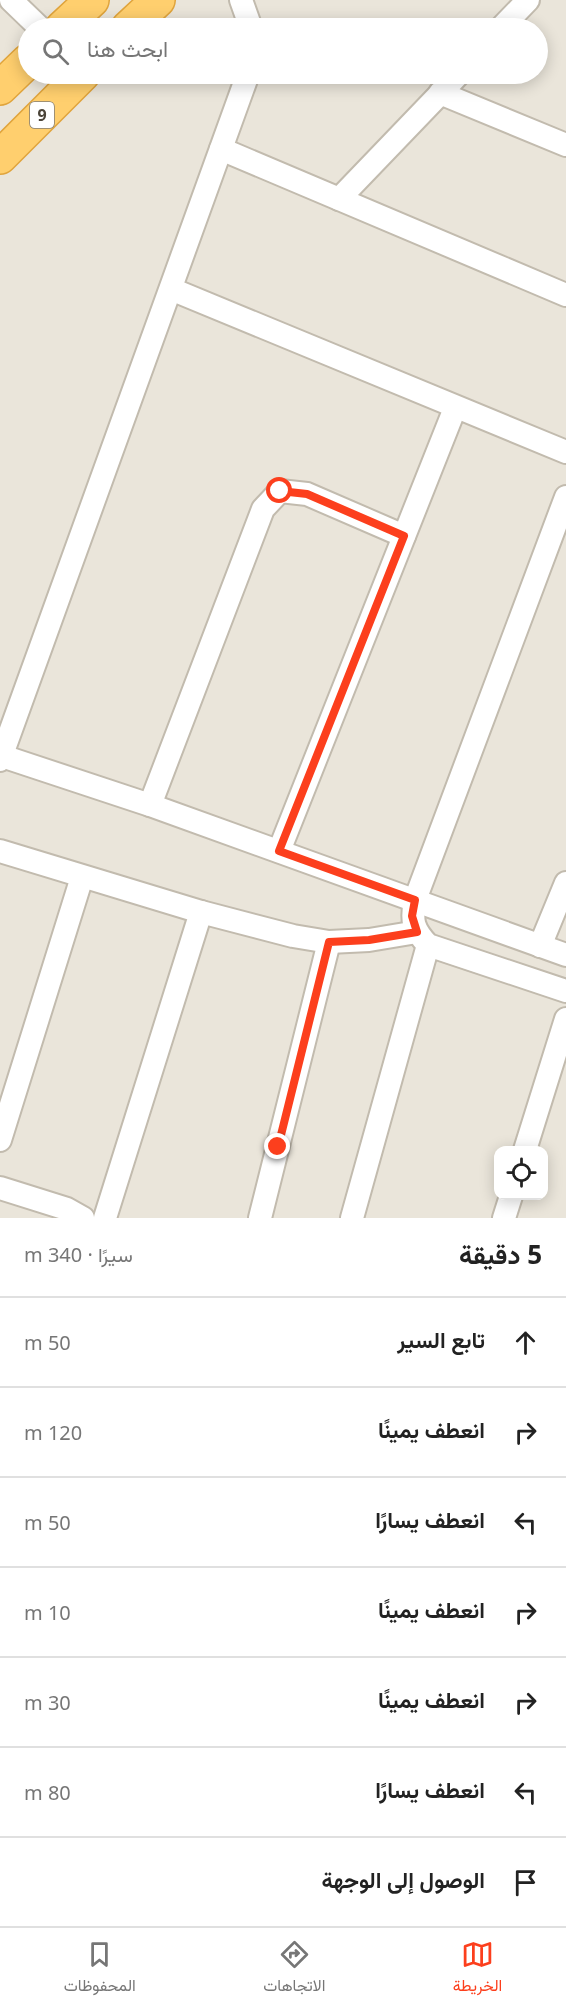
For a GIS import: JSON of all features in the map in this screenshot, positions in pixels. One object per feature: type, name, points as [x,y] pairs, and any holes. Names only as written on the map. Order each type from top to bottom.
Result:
[{"type":"highway","points":[[73,18],[92,0]]},
{"type":"highway","points":[[139,18],[158,0]]},
{"type":"highway","points":[[0,88],[18,71]]},
{"type":"highway","name":"9","points":[[0,158],[73,84]]},
{"type":"street","points":[[11,0],[30,18]]},
{"type":"street","points":[[241,0],[247,18]]},
{"type":"street","points":[[511,18],[528,0]]},
{"type":"street","points":[[244,84],[1,758],[150,805],[566,955]]},
{"type":"street","points":[[339,199],[449,84]]},
{"type":"street","points":[[440,93],[566,145]]},
{"type":"street","points":[[221,149],[566,295]]},
{"type":"street","points":[[171,289],[566,453]]},
{"type":"street","points":[[279,851],[455,408]]},
{"type":"street","points":[[150,805],[263,509],[280,491],[307,494],[404,536]]},
{"type":"street","points":[[352,1218],[422,938],[412,916],[415,900],[566,497]]},
{"type":"street","points":[[0,851],[82,878],[293,936],[329,942],[422,938],[566,991]]},
{"type":"street","points":[[0,1140],[82,878]]},
{"type":"street","points":[[540,946],[566,883]]},
{"type":"street","points":[[105,1218],[201,912]]},
{"type":"street","points":[[260,1218],[329,942]]},
{"type":"street","points":[[526,1146],[566,1019]]},
{"type":"street","points":[[0,1188],[67,1209],[83,1218]]},
{"type":"street","points":[[504,1218],[510,1200]]},
{"type":"shaded area","points":[[0,0],[566,0],[566,1218],[0,1218]]},
{"type":"route","points":[[278,1147],[329,942],[369,940],[417,932],[412,916],[415,900],[279,851],[404,536],[307,494],[280,491]]}]
